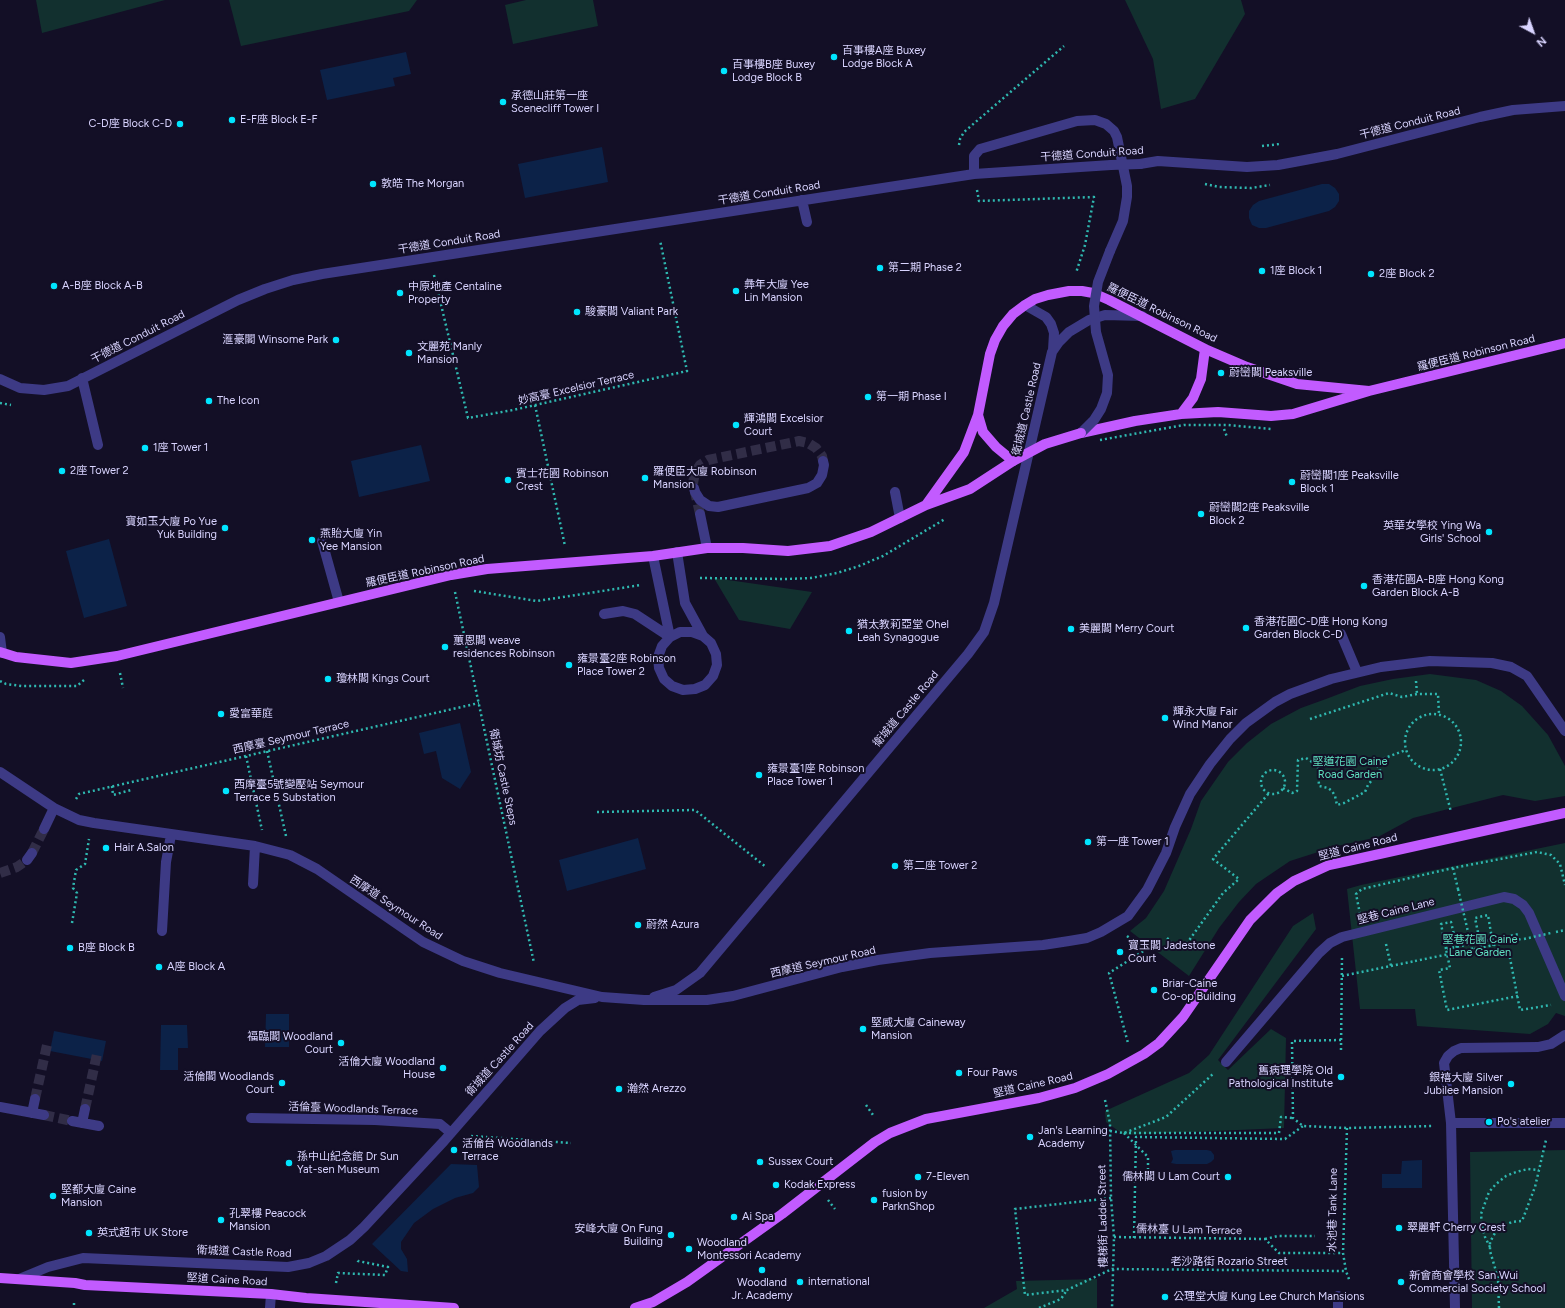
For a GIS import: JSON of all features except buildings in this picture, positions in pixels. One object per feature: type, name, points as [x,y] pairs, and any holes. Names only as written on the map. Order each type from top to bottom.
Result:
[{"type":"main road","name":"羅便臣道 Robinson Road","points":[[926,505],[964,452],[978,415],[990,354],[995,340],[1003,326],[1013,314],[1025,305],[1035,299],[1048,295],[1069,291],[1082,291],[1104,298],[1247,367],[1297,384],[1369,391]]},
{"type":"main road","name":"羅便臣道 Robinson Road","points":[[1,653],[16,657],[71,663],[117,656],[452,575],[486,569],[653,556],[706,548],[743,548],[788,552],[810,550],[851,540],[871,532],[926,505],[970,489],[1013,461],[1045,444],[1081,433],[1135,421],[1180,414],[1218,412],[1271,416],[1293,414],[1369,391],[1565,343]]},
{"type":"main road","points":[[1180,414],[1193,398],[1201,379],[1205,348]]},
{"type":"main road","points":[[978,415],[983,432],[996,447],[1013,461]]},
{"type":"main road","name":"堅道 Caine Road","points":[[635,1308],[651,1305],[712,1265],[782,1214],[875,1142],[890,1133],[926,1119],[1039,1098],[1074,1088],[1108,1074],[1144,1054],[1159,1043],[1183,1017],[1250,920],[1277,893],[1294,881],[1329,865],[1565,813]]},
{"type":"main road","name":"堅道 Caine Road","points":[[0,1278],[85,1285],[271,1294],[306,1298],[454,1308]]},
{"type":"street","name":"干德道 Conduit Road","points":[[0,379],[20,388],[44,390],[68,386],[238,300],[293,280],[337,272],[974,174],[1140,164],[1158,161],[1247,167],[1278,165],[1337,154],[1513,110],[1565,106]]},
{"type":"street","points":[[974,174],[974,156],[980,149],[1077,121],[1095,120],[1106,124],[1114,131],[1117,137],[1127,186],[1127,197],[1123,221],[1098,282],[1094,306],[1096,332],[1108,375],[1107,393],[1101,409],[1094,420],[1081,433]]},
{"type":"street","points":[[802,200],[807,222]]},
{"type":"street","name":"衛城道 Castle Road","points":[[644,1000],[676,990],[700,973],[968,654],[984,632],[994,603],[1052,352],[1054,332],[1051,324],[1046,317],[1025,305]]},
{"type":"street","name":"衛城道 Castle Road","points":[[1052,352],[1069,332],[1088,320],[1105,315],[1142,316]]},
{"type":"street","points":[[82,378],[98,445]]},
{"type":"street","points":[[694,488],[700,500],[709,506],[718,507],[733,504],[808,488],[816,483],[822,475],[824,465],[823,461]]},
{"type":"street","points":[[895,492],[900,518]]},
{"type":"street","points":[[700,514],[706,548]]},
{"type":"street","points":[[322,541],[339,602]]},
{"type":"street","points":[[677,552],[685,604],[703,636],[711,643],[716,654],[717,665],[713,676],[705,685],[695,689],[683,690],[672,686],[664,678],[659,668],[658,657],[662,646],[670,637],[680,632],[692,632],[703,636]]},
{"type":"street","points":[[653,556],[670,637]]},
{"type":"street","points":[[604,614],[623,611],[635,614],[670,637]]},
{"type":"street","points":[[1341,634],[1357,672]]},
{"type":"street","points":[[0,637],[1,653]]},
{"type":"street","name":"西摩道 Seymour Road","points":[[0,772],[54,808],[67,815],[87,822],[255,846],[290,855],[317,870],[423,942],[463,961],[500,973],[602,997],[644,1000],[721,998],[842,967],[878,960],[930,953],[1043,945],[1081,939],[1101,932],[1128,916],[1148,890],[1190,794],[1213,759],[1230,739],[1260,712],[1285,697],[1317,684],[1357,672],[1387,666],[1430,661],[1492,663],[1511,667],[1527,676],[1565,731]]},
{"type":"street","points":[[44,829],[54,808]]},
{"type":"street","points":[[162,931],[166,862],[171,835]]},
{"type":"street","points":[[253,884],[255,846]]},
{"type":"street","name":"堅巷 Caine Lane","points":[[1226,1062],[1319,953],[1330,943],[1342,937],[1504,897],[1514,899],[1523,905],[1529,913],[1565,996]]},
{"type":"street","name":"衛城道 Castle Road","points":[[19,1279],[48,1267],[83,1258],[288,1267],[318,1260],[341,1246],[364,1227],[451,1132],[540,1031],[565,1008],[578,1000],[602,997]]},
{"type":"street","points":[[1455,1308],[1444,1063],[1448,1056],[1461,1048],[1538,1047],[1550,1044],[1565,1035]]},
{"type":"street","points":[[32,1113],[35,1099]]},
{"type":"street","points":[[1,1107],[44,1115]]},
{"type":"street","points":[[86,1109],[77,1122],[99,1126]]},
{"type":"street","name":"活倫臺 Woodlands Terrace","points":[[251,1118],[375,1120],[440,1124],[451,1132]]},
{"type":"street","points":[[1446,1125],[1565,1123]]},
{"type":"street","points":[[270,1308],[271,1294]]},
{"type":"street","points":[[1338,1296],[1338,1308]]},
{"type":"path","points":[[959,151],[960,139],[964,132],[1064,46]]},
{"type":"path","points":[[1260,146],[1284,144]]},
{"type":"path","points":[[976,184],[979,201],[1094,197],[1085,245],[1075,277]]},
{"type":"path","name":"妙高臺 Excelsior Terrace","points":[[434,274],[468,418],[535,405],[687,371],[660,239]]},
{"type":"path","points":[[0,403],[14,406]]},
{"type":"path","points":[[535,405],[565,547]]},
{"type":"path","points":[[1098,441],[1184,425],[1228,425],[1271,429]]},
{"type":"path","points":[[681,580],[706,577]]},
{"type":"path","points":[[469,590],[537,601],[658,583]]},
{"type":"path","name":"衛城坊 Castle Steps","points":[[454,588],[534,963]]},
{"type":"path","points":[[0,685],[77,686],[85,678]]},
{"type":"path","points":[[121,678],[122,688]]},
{"type":"path","points":[[0,681],[6,684]]},
{"type":"path","points":[[1310,719],[1390,693],[1402,697],[1438,694],[1439,714]]},
{"type":"path","name":"西摩臺 Seymour Terrace","points":[[79,794],[479,703]]},
{"type":"path","points":[[1439,714],[1454,724],[1459,732],[1461,741],[1460,751],[1456,759],[1448,766],[1431,770],[1421,768],[1408,756],[1404,738],[1413,722],[1421,716],[1439,714]]},
{"type":"path","points":[[1369,764],[1406,750]]},
{"type":"path","points":[[267,751],[287,843]]},
{"type":"path","points":[[246,756],[263,834]]},
{"type":"path","points":[[1283,788],[1292,793],[1297,791],[1298,760],[1306,758],[1318,766],[1319,786],[1328,788],[1332,791],[1337,805],[1344,803],[1365,792],[1368,785],[1380,770],[1374,762]]},
{"type":"path","points":[[1440,769],[1451,812]]},
{"type":"path","points":[[1167,938],[1180,948],[1185,946],[1223,893],[1239,879],[1213,859],[1269,793],[1277,792],[1283,788],[1285,780],[1282,774],[1275,770],[1265,773],[1262,780],[1263,788],[1269,793]]},
{"type":"path","points":[[112,786],[113,794],[131,790]]},
{"type":"path","points":[[597,812],[695,810],[771,871]]},
{"type":"path","points":[[72,923],[77,893],[73,888],[76,870],[85,864],[90,835]]},
{"type":"path","points":[[1363,932],[1356,894],[1362,889],[1453,868],[1537,852],[1551,855],[1560,864],[1565,885]]},
{"type":"path","points":[[1453,868],[1472,949]]},
{"type":"path","points":[[1480,948],[1474,918],[1488,915],[1496,956],[1509,953],[1520,1010],[1558,1003]]},
{"type":"path","points":[[1458,952],[1451,922],[1441,924],[1450,968],[1439,970],[1447,1010],[1518,996]]},
{"type":"path","points":[[1446,949],[1537,930]]},
{"type":"path","points":[[1342,976],[1551,933]]},
{"type":"path","points":[[1124,934],[1145,950],[1109,973],[1128,1044]]},
{"type":"path","points":[[1341,1050],[1342,968]]},
{"type":"path","points":[[1293,1118],[1292,1042],[1341,1040]]},
{"type":"path","points":[[1124,1133],[1166,1117],[1226,1062]]},
{"type":"path","name":"樓梯街 Ladder Street","points":[[1105,1100],[1110,1131],[1111,1198],[1114,1237],[1112,1308]]},
{"type":"path","points":[[866,1105],[873,1115]]},
{"type":"path","points":[[1110,1131],[1124,1133],[1279,1133],[1281,1117],[1293,1118],[1303,1126],[1348,1128],[1446,1125]]},
{"type":"path","points":[[1134,1238],[1136,1138],[1285,1139],[1303,1126]]},
{"type":"path","name":"水池巷 Tank Lane","points":[[1348,1128],[1343,1253],[1346,1271],[1351,1284]]},
{"type":"path","points":[[451,1132],[469,1136],[571,1143]]},
{"type":"path","points":[[1124,1133],[1148,1157],[1148,1172]]},
{"type":"path","points":[[1499,1308],[1498,1278],[1490,1251],[1490,1242],[1495,1233],[1502,1226],[1512,1222],[1522,1221],[1539,1170],[1546,1135]]},
{"type":"path","points":[[1490,1247],[1482,1226],[1481,1214],[1489,1192],[1501,1180],[1516,1172],[1539,1170]]},
{"type":"path","points":[[1111,1198],[1015,1209],[1025,1295],[1067,1290],[1112,1269]]},
{"type":"path","name":"儒林臺 U Lam Terrace","points":[[1114,1237],[1264,1240],[1278,1236],[1315,1236]]},
{"type":"path","points":[[1264,1240],[1279,1253],[1343,1253]]},
{"type":"path","points":[[336,1283],[338,1274],[385,1275],[388,1267],[358,1262]]},
{"type":"path","name":"老沙路街 Rozario Street","points":[[1112,1269],[1346,1271]]},
{"type":"path","points":[[1039,1308],[1061,1299],[1067,1290]]},
{"type":"green space","points":[[36,0],[165,0],[42,33]]},
{"type":"green space","points":[[229,0],[417,0],[409,11],[241,46]]},
{"type":"green space","points":[[526,0],[593,0],[598,26],[513,44],[505,5]]},
{"type":"green space","points":[[1125,0],[1241,0],[1245,14],[1195,99],[1161,109],[1153,59]]},
{"type":"green space","points":[[714,578],[812,592],[790,629],[739,620]]},
{"type":"green space","name":"堅道花園 Caine Road Garden","points":[[1430,674],[1476,680],[1501,691],[1522,706],[1548,735],[1565,766],[1565,796],[1535,801],[1503,795],[1413,818],[1378,837],[1337,846],[1290,861],[1256,884],[1239,902],[1219,928],[1189,976],[1130,931],[1146,918],[1164,891],[1191,829],[1201,801],[1228,762],[1247,743],[1271,724],[1301,708],[1360,686],[1393,679]]},
{"type":"green space","name":"堅巷花園 Caine Lane Garden","points":[[1565,843],[1565,1016],[1556,1013],[1548,1024],[1530,1034],[1417,1026],[1415,1009],[1360,1009],[1347,889]]},
{"type":"green space","points":[[1313,913],[1316,929],[1218,1060],[1228,1070],[1271,1029],[1286,1038],[1284,1128],[1124,1135],[1106,1122],[1105,1111],[1189,1073],[1209,1055],[1293,926]]},
{"type":"green space","points":[[1565,1150],[1565,1308],[1472,1308],[1470,1152]]},
{"type":"green space","points":[[1097,1279],[1097,1308],[984,1308],[1017,1289],[1016,1281]]},
{"type":"water","points":[[406,52],[411,74],[393,78],[395,86],[327,100],[320,70]]},
{"type":"water","points":[[602,147],[608,182],[525,198],[518,164]]},
{"type":"water","points":[[1322,184],[1329,184],[1335,188],[1339,194],[1339,201],[1335,207],[1329,211],[1266,228],[1259,228],[1252,225],[1249,218],[1249,211],[1253,205],[1259,201]]},
{"type":"water","points":[[421,445],[430,481],[359,497],[351,461]]},
{"type":"water","points":[[109,539],[127,606],[84,618],[66,551]]},
{"type":"water","points":[[460,723],[471,772],[460,789],[442,778],[436,751],[424,754],[419,733]]},
{"type":"water","points":[[638,838],[646,869],[567,891],[559,860]]},
{"type":"water","points":[[266,1014],[289,1014],[289,1047],[265,1047]]},
{"type":"water","points":[[161,1025],[187,1025],[188,1048],[178,1048],[178,1070],[160,1070]]},
{"type":"water","points":[[54,1031],[106,1041],[102,1061],[50,1051]]},
{"type":"water","points":[[1207,1150],[1211,1151],[1214,1155],[1214,1159],[1207,1164],[1171,1163],[1173,1159],[1171,1151]]},
{"type":"water","points":[[1422,1160],[1422,1188],[1382,1188],[1382,1174],[1401,1174],[1402,1161]]},
{"type":"water","points":[[451,1164],[477,1165],[479,1187],[473,1193],[455,1198],[433,1209],[414,1223],[401,1242],[401,1249],[407,1259],[408,1272],[401,1271],[372,1244]]},
{"type":"tunnel","points":[[700,514],[693,483],[695,473],[700,465],[708,460],[799,441],[808,443],[816,448],[822,456],[823,461]]},
{"type":"tunnel","points":[[32,853],[44,829]]},
{"type":"tunnel","points":[[0,873],[17,867],[27,860]]},
{"type":"tunnel","points":[[35,1099],[47,1045]]},
{"type":"tunnel","points":[[85,1109],[97,1054]]},
{"type":"tunnel","points":[[44,1115],[72,1121]]},
{"type":"place","name":"百事樓A座 Buxey Lodge Block A","points":[[834,57]]},
{"type":"place","name":"百事樓B座 Buxey Lodge Block B","points":[[724,71]]},
{"type":"place","name":"承德山莊第一座 Scenecliff Tower I","points":[[503,102]]},
{"type":"place","name":"E-F座 Block E-F","points":[[232,120]]},
{"type":"place","name":"C-D座 Block C-D","points":[[180,124]]},
{"type":"place","name":"敦皓 The Morgan","points":[[373,184]]},
{"type":"place","name":"第二期 Phase 2","points":[[880,268]]},
{"type":"place","name":"1座 Block 1","points":[[1262,271]]},
{"type":"place","name":"2座 Block 2","points":[[1371,274]]},
{"type":"place","name":"A-B座 Block A-B","points":[[54,286]]},
{"type":"place","name":"彝年大廈 Yee Lin Mansion","points":[[736,291]]},
{"type":"place","name":"中原地產 Centaline Property","points":[[400,293]]},
{"type":"place","name":"駿豪閣 Valiant Park","points":[[577,312]]},
{"type":"place","name":"滙豪閣 Winsome Park","points":[[336,340]]},
{"type":"place","name":"文麗苑 Manly Mansion","points":[[409,353]]},
{"type":"place","name":"蔚巒閣 Peaksville","points":[[1221,373]]},
{"type":"place","name":"第一期 Phase I","points":[[868,397]]},
{"type":"place","name":"The Icon","points":[[209,401]]},
{"type":"place","name":"輝鴻閣 Excelsior Court","points":[[736,425]]},
{"type":"place","name":"1座 Tower 1","points":[[145,448]]},
{"type":"place","name":"2座 Tower 2","points":[[62,471]]},
{"type":"place","name":"羅便臣大廈 Robinson Mansion","points":[[645,478]]},
{"type":"place","name":"賓士花園 Robinson Crest","points":[[508,480]]},
{"type":"place","name":"蔚巒閣1座 Peaksville Block 1","points":[[1292,482]]},
{"type":"place","name":"蔚巒閣2座 Peaksville Block 2","points":[[1201,514]]},
{"type":"place","name":"寶如玉大廈 Po Yue Yuk Building","points":[[225,528]]},
{"type":"place","name":"英華女學校 Ying Wa Girls' School","points":[[1489,532]]},
{"type":"place","name":"燕貽大廈 Yin Yee Mansion","points":[[312,540]]},
{"type":"place","name":"香港花園A-B座 Hong Kong Garden Block A-B","points":[[1364,586]]},
{"type":"place","name":"香港花園C-D座 Hong Kong Garden Block C-D","points":[[1246,628]]},
{"type":"place","name":"美麗閣 Merry Court","points":[[1071,629]]},
{"type":"place","name":"猶太教莉亞堂 Ohel Leah Synagogue","points":[[849,631]]},
{"type":"place","name":"蕙恩閣 weave residences Robinson","points":[[445,647]]},
{"type":"place","name":"雍景臺2座 Robinson Place Tower 2","points":[[569,665]]},
{"type":"place","name":"瓊林閣 Kings Court","points":[[328,679]]},
{"type":"place","name":"愛富華庭","points":[[221,714]]},
{"type":"place","name":"輝永大廈 Fair Wind Manor","points":[[1165,718]]},
{"type":"place","name":"雍景臺1座 Robinson Place Tower 1","points":[[759,775]]},
{"type":"place","name":"西摩臺5號變壓站 Seymour Terrace 5 Substation","points":[[226,791]]},
{"type":"place","name":"第一座 Tower 1","points":[[1088,842]]},
{"type":"place","name":"Hair A.Salon","points":[[106,848]]},
{"type":"place","name":"第二座 Tower 2","points":[[895,866]]},
{"type":"place","name":"蔚然 Azura","points":[[638,925]]},
{"type":"place","name":"B座 Block B","points":[[70,948]]},
{"type":"place","name":"寶玉閣 Jadestone Court","points":[[1120,952]]},
{"type":"place","name":"A座 Block A","points":[[159,967]]},
{"type":"place","name":"Briar-Caine Co-op Building","points":[[1154,990]]},
{"type":"place","name":"堅威大廈 Caineway Mansion","points":[[863,1029]]},
{"type":"place","name":"福臨閣 Woodland Court","points":[[341,1043]]},
{"type":"place","name":"活倫大廈 Woodland House","points":[[443,1068]]},
{"type":"place","name":"Four Paws","points":[[959,1073]]},
{"type":"place","name":"舊病理學院 Old Pathological Institute","points":[[1341,1077]]},
{"type":"place","name":"活倫閣 Woodlands Court","points":[[282,1083]]},
{"type":"place","name":"銀禧大廈 Silver Jubilee Mansion","points":[[1511,1084]]},
{"type":"place","name":"瀚然 Arezzo","points":[[619,1089]]},
{"type":"place","name":"Po's atelier","points":[[1489,1122]]},
{"type":"place","name":"Jan's Learning Academy","points":[[1030,1137]]},
{"type":"place","name":"活倫台 Woodlands Terrace","points":[[454,1150]]},
{"type":"place","name":"Sussex Court","points":[[760,1162]]},
{"type":"place","name":"孫中山紀念館 Dr Sun Yat-sen Museum","points":[[289,1163]]},
{"type":"place","name":"7-Eleven","points":[[918,1177]]},
{"type":"place","name":"儒林閣 U Lam Court","points":[[1228,1177]]},
{"type":"place","name":"Kodak Express","points":[[776,1185]]},
{"type":"place","name":"堅都大廈 Caine Mansion","points":[[53,1196]]},
{"type":"place","name":"fusion by ParknShop","points":[[874,1200]]},
{"type":"place","name":"Ai Spa","points":[[734,1217]]},
{"type":"place","name":"孔翠樓 Peacock Mansion","points":[[221,1220]]},
{"type":"place","name":"翠麗軒 Cherry Crest","points":[[1399,1228]]},
{"type":"place","name":"英式超市 UK Store","points":[[89,1233]]},
{"type":"place","name":"安峰大廈 On Fung Building","points":[[671,1235]]},
{"type":"place","name":"Woodland Montessori Academy","points":[[689,1249]]},
{"type":"place","name":"Woodland Jr. Academy","points":[[762,1270]]},
{"type":"place","name":"international","points":[[800,1282]]},
{"type":"place","name":"新會商會學校 San Wui Commercial Society School","points":[[1401,1282]]},
{"type":"place","name":"公理堂大廈 Kung Lee Church Mansions","points":[[1165,1297]]}]
